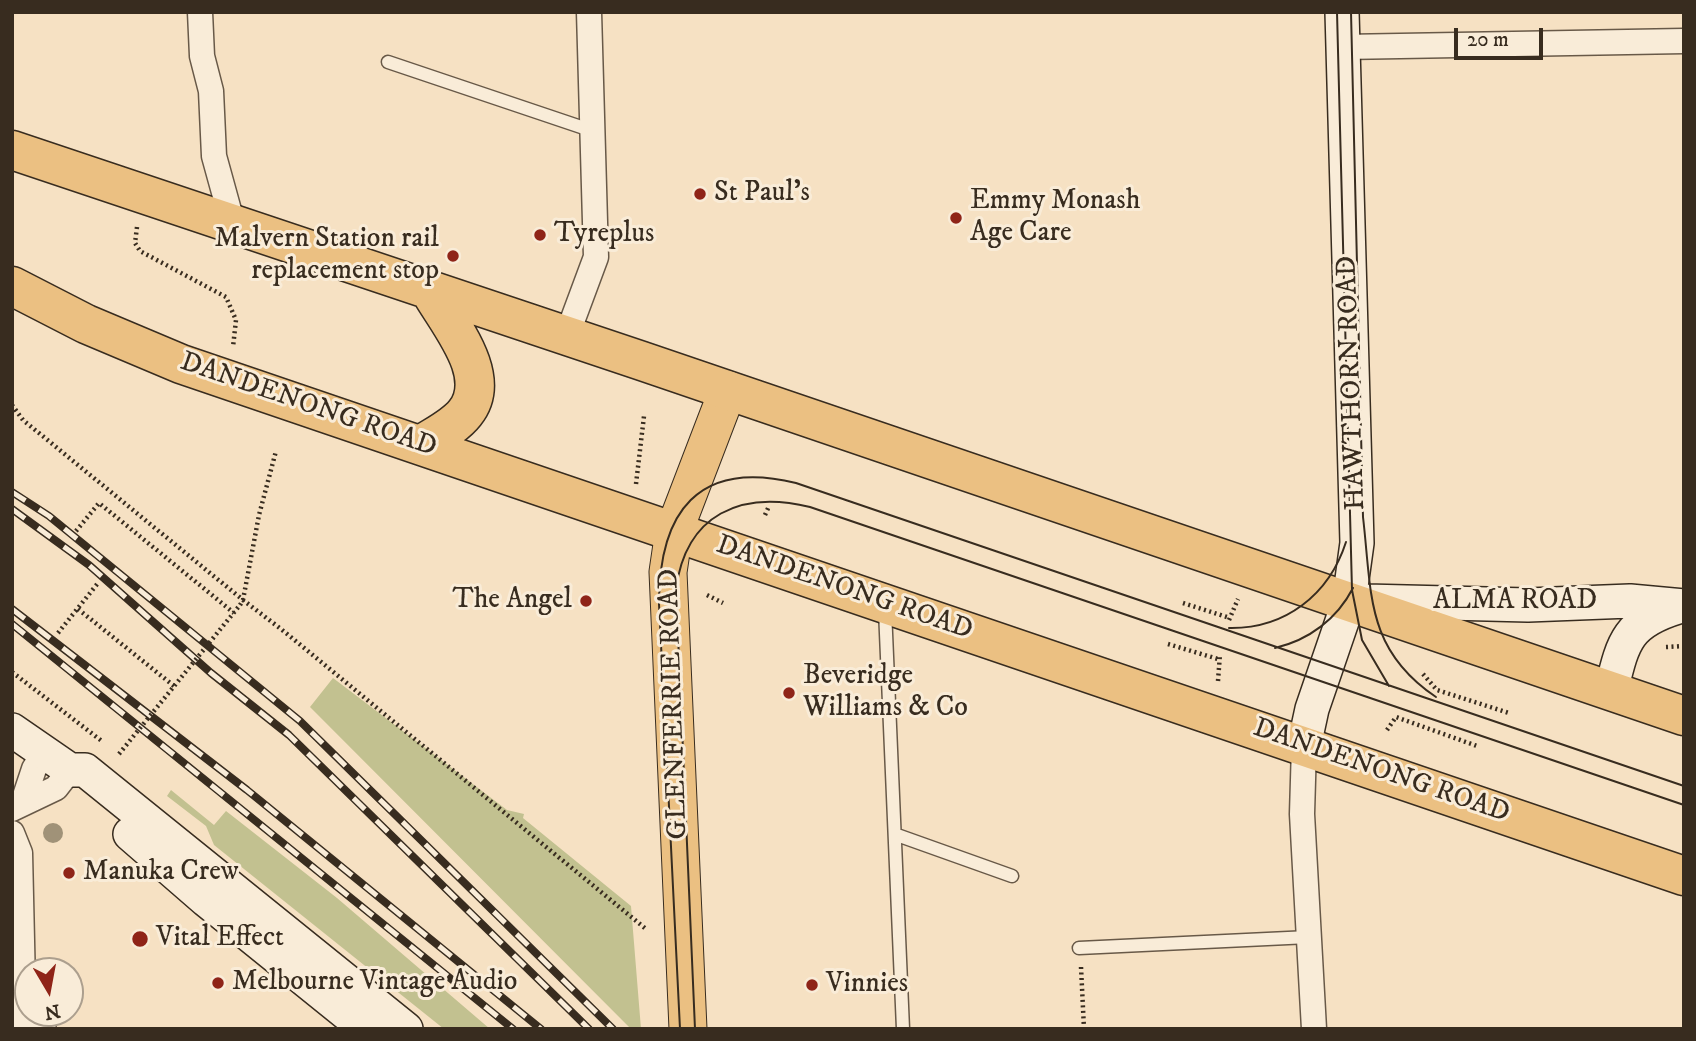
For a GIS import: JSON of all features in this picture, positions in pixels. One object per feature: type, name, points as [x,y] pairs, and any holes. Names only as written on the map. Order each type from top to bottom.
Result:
[{"type":"highway","points":[[12,150],[566,335],[1684,716]]},
{"type":"highway","points":[[421,445],[456,422],[472,403],[476,391],[469,359],[430,291]]},
{"type":"highway","name":"DANDENONG ROAD","points":[[18,292],[132,345],[1684,876]]},
{"type":"main road","name":"GLENFERRIE ROAD","points":[[688,1029],[668,601],[669,562],[674,531],[728,390]]},
{"type":"street","points":[[200,12],[202,56],[211,91],[214,156],[233,225]]},
{"type":"street","points":[[566,335],[596,257],[589,12]]},
{"type":"street","name":"HAWTHORN ROAD","points":[[1304,746],[1312,709],[1349,601],[1358,526],[1342,12]]},
{"type":"street","points":[[1343,47],[1684,41]]},
{"type":"street","name":"ALMA ROAD","points":[[1349,601],[1528,605],[1630,601],[1682,607]]},
{"type":"street","name":"ALMA ROAD","points":[[1611,691],[1619,659],[1632,630],[1654,615],[1682,607]]},
{"type":"street","points":[[12,730],[56,762],[76,786],[206,900],[366,1029]]},
{"type":"street","points":[[1304,746],[1302,802],[1314,1029]]},
{"type":"street","points":[[18,806],[56,788],[56,762]]},
{"type":"street","points":[[56,762],[85,770],[406,1029]]},
{"type":"street","points":[[12,833],[20,853],[20,957]]},
{"type":"lane","points":[[388,62],[593,131]]},
{"type":"lane","points":[[885,603],[897,835],[903,1029]]},
{"type":"lane","points":[[897,835],[1012,876]]},
{"type":"lane","points":[[1079,948],[1309,937]]},
{"type":"path","points":[[137,226],[135,243],[140,251],[226,297],[236,320],[233,348]]},
{"type":"path","points":[[12,405],[23,419],[242,603],[646,929]]},
{"type":"path","points":[[636,484],[644,416]]},
{"type":"path","points":[[12,672],[119,754],[242,603],[258,515],[276,451]]},
{"type":"path","points":[[76,531],[99,503],[233,613]]},
{"type":"path","points":[[765,515],[769,506]]},
{"type":"path","points":[[58,633],[98,583]]},
{"type":"path","points":[[707,595],[723,603]]},
{"type":"path","points":[[1183,603],[1230,619],[1240,595]]},
{"type":"path","points":[[78,609],[174,686]]},
{"type":"path","points":[[1168,644],[1219,657],[1217,683]]},
{"type":"path","points":[[1421,666],[1423,676],[1437,690],[1509,713]]},
{"type":"path","points":[[1387,730],[1396,717],[1477,746]]},
{"type":"path","points":[[1079,948],[1084,1029]]},
{"type":"shaded area","points":[[333,678],[507,810],[524,814],[523,818],[631,906],[641,1029],[631,1029],[310,707]]},
{"type":"shaded area","points":[[171,790],[214,825],[226,811],[337,898],[490,1029],[444,1029],[214,845],[206,826],[167,796]]},
{"type":"tram line","points":[[1337,12],[1352,590],[1362,640],[1389,686]]},
{"type":"tram line","points":[[1351,12],[1363,517],[1371,595],[1384,639],[1396,659],[1413,679],[1436,697]]},
{"type":"tram line","points":[[680,1029],[659,604],[661,571],[667,543],[677,519],[691,500],[710,486],[733,479],[762,478],[796,483],[1684,786]]},
{"type":"tram line","points":[[695,1029],[676,589],[682,563],[691,542],[705,526],[721,514],[740,506],[761,502],[810,507],[1684,805]]},
{"type":"tram line","points":[[1229,628],[1269,622],[1302,605],[1328,578],[1346,542]]},
{"type":"tram line","points":[[1275,648],[1299,640],[1321,627],[1339,609],[1353,588]]},
{"type":"railway","points":[[12,492],[49,516],[300,721],[613,1029]]},
{"type":"railway","points":[[12,509],[89,565],[211,673],[289,735],[589,1029]]},
{"type":"railway","points":[[12,609],[247,790],[541,1029]]},
{"type":"railway","points":[[12,624],[513,1029]]},
{"type":"place","name":"St Paul's","points":[[700,194]]},
{"type":"place","name":"Emmy Monash Age Care","points":[[956,218]]},
{"type":"place","name":"Tyreplus","points":[[540,235]]},
{"type":"place","name":"Malvern Station rail replacement stop","points":[[453,256]]},
{"type":"place","name":"The Angel","points":[[586,601]]},
{"type":"place","name":"Beveridge Williams & Co","points":[[789,693]]},
{"type":"place","name":"Manuka Crew","points":[[69,873]]},
{"type":"place","name":"Vital Effect","points":[[140,939]]},
{"type":"place","name":"Melbourne Vintage Audio","points":[[218,983]]},
{"type":"place","name":"Vinnies","points":[[812,985]]}]
